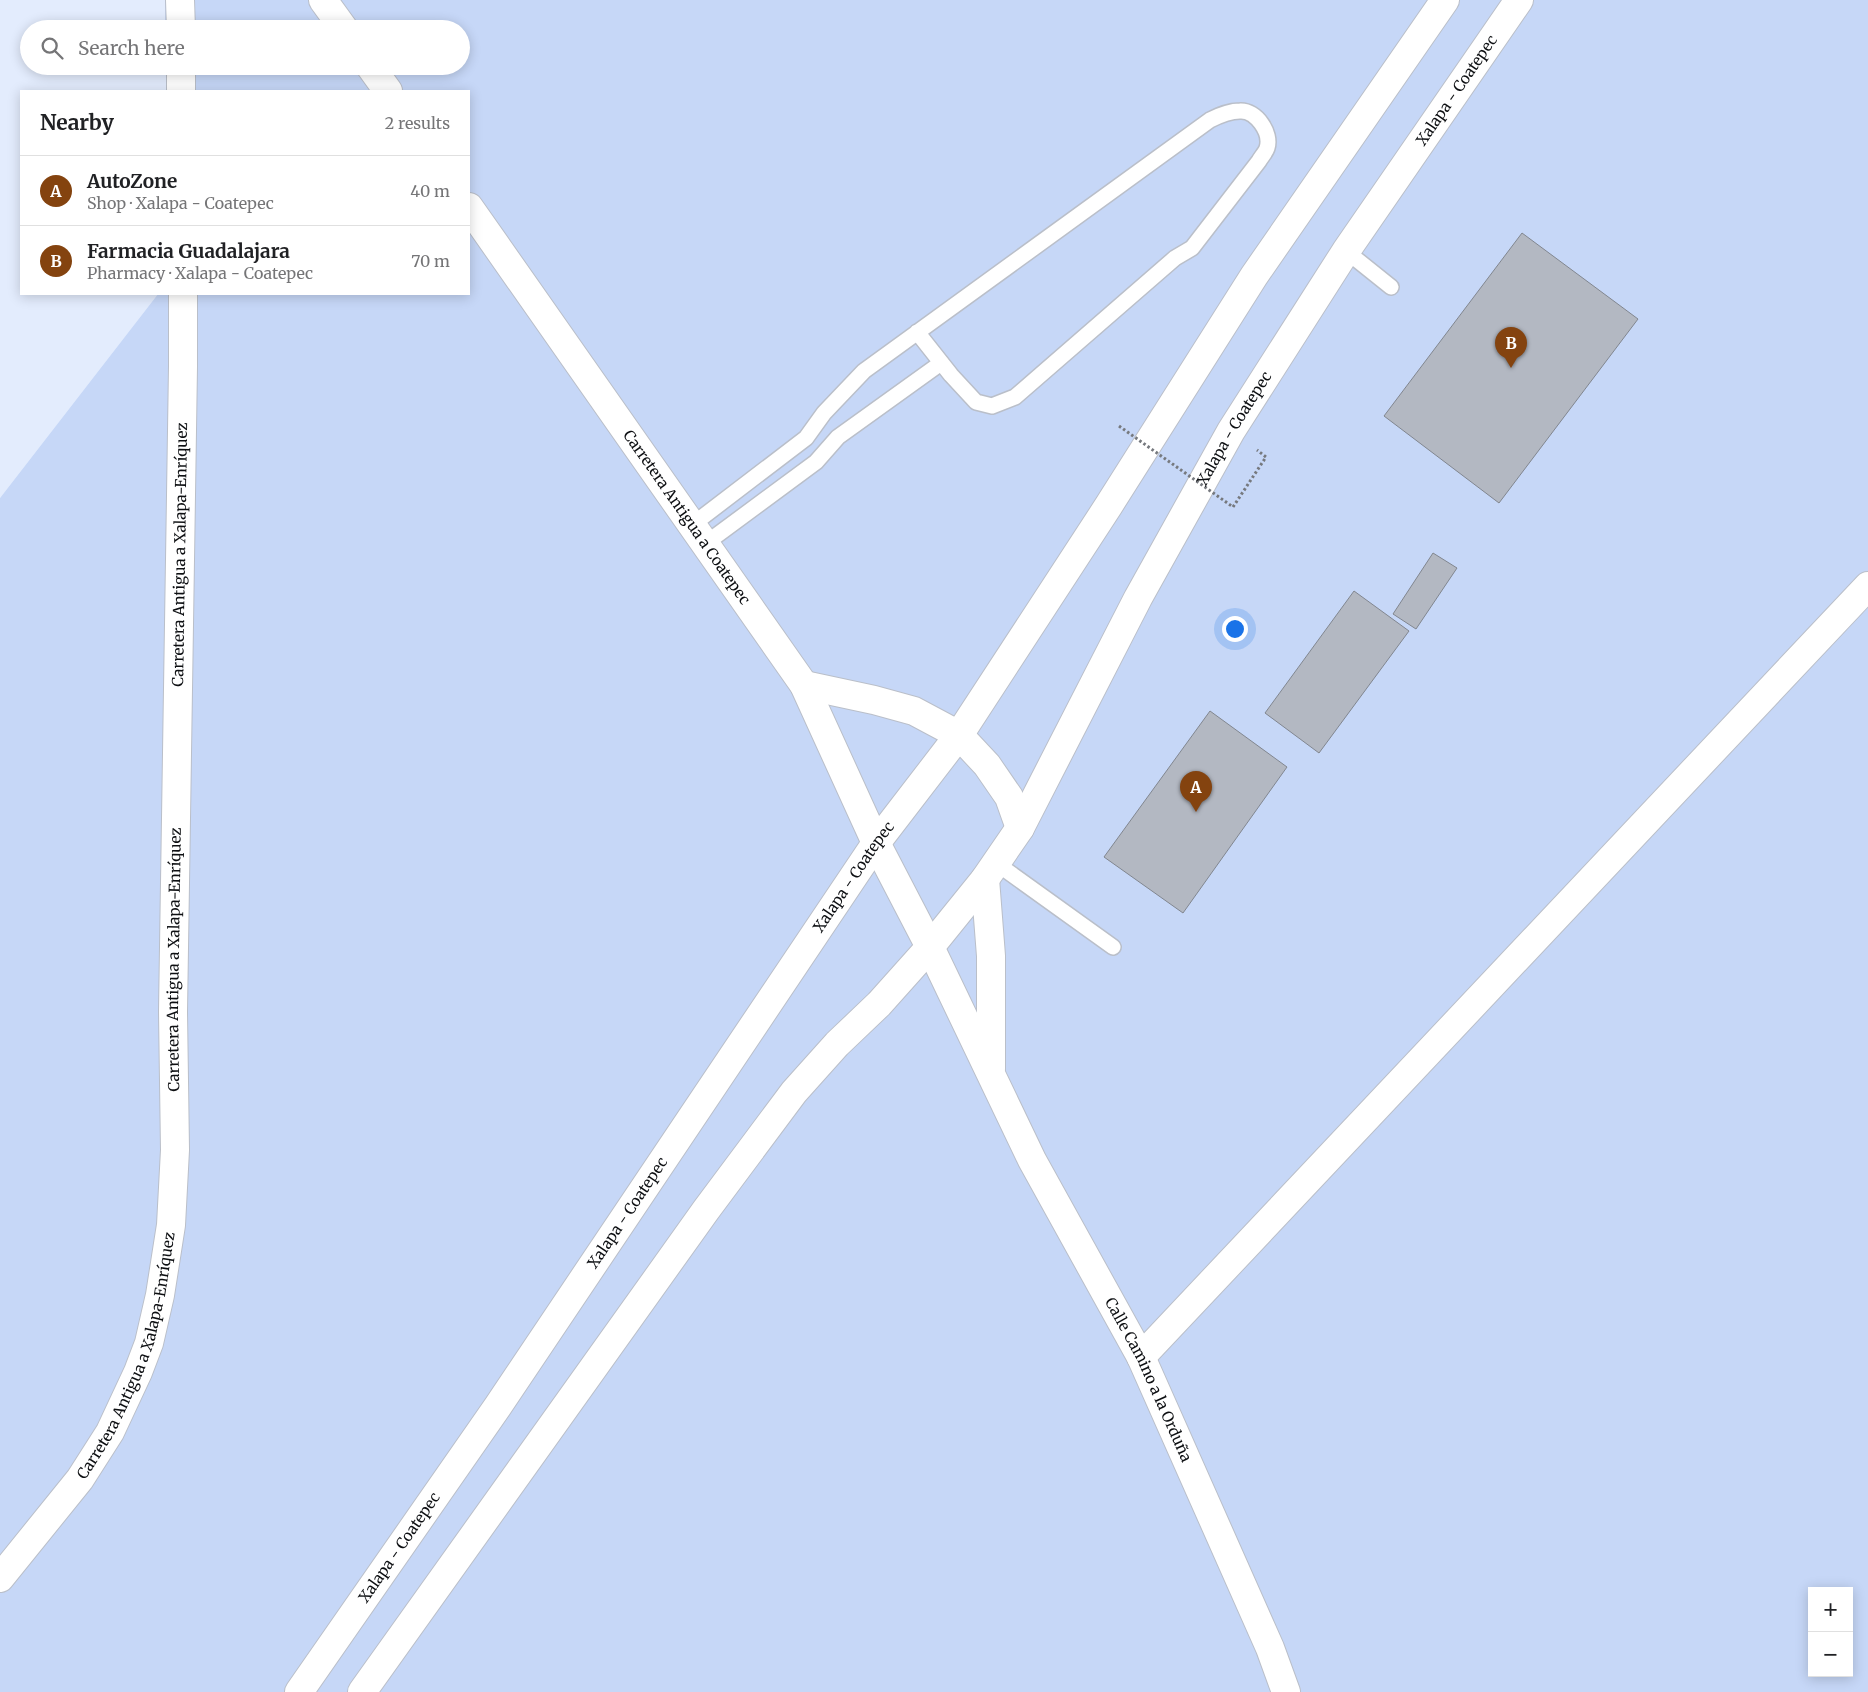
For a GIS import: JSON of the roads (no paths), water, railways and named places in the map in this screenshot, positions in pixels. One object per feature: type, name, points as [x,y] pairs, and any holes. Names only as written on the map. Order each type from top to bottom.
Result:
[{"type":"main road","points":[[324,0],[338,20]]},
{"type":"main road","name":"Xalapa - Coatepec","points":[[299,1692],[498,1406],[876,843],[959,736],[1109,505],[1254,276],[1445,0]]},
{"type":"main road","name":"Xalapa - Coatepec","points":[[362,1692],[706,1210],[794,1092],[837,1044],[879,1004],[930,947],[990,871],[1020,828],[1138,598],[1226,440],[1346,251],[1519,0]]},
{"type":"main road","points":[[181,75],[182,90]]},
{"type":"main road","points":[[376,75],[387,90]]},
{"type":"main road","name":"Carretera Antigua a Coatepec","points":[[470,208],[804,685],[876,843],[930,947]]},
{"type":"main road","name":"Carretera Antigua a Xalapa-Enríquez","points":[[0,1578],[80,1479],[110,1432],[138,1372],[149,1342],[160,1295],[170,1234],[175,1150],[173,1012],[183,295]]},
{"type":"main road","points":[[1141,1356],[1868,586]]},
{"type":"main road","points":[[804,685],[874,700],[914,711],[959,736],[987,765],[1009,797],[1020,828]]},
{"type":"main road","points":[[990,871],[991,1076]]},
{"type":"main road","name":"Calle Camino a la Orduña","points":[[930,947],[1032,1160],[1141,1356],[1270,1648],[1286,1692]]},
{"type":"lane","points":[[698,534],[806,438],[824,413],[864,370],[1210,120],[1225,113],[1242,110],[1257,118],[1268,135],[1267,147],[1259,161],[1192,248],[1174,258],[1015,397],[992,406],[976,402],[941,363],[918,332]]},
{"type":"lane","points":[[1346,251],[1391,287]]},
{"type":"lane","points":[[698,534],[816,462],[838,437],[941,363]]},
{"type":"lane","points":[[990,871],[1113,948]]},
{"type":"place","name":"Farmacia Guadalajara","points":[[1511,368]]},
{"type":"place","name":"AutoZone","points":[[1196,812]]}]
